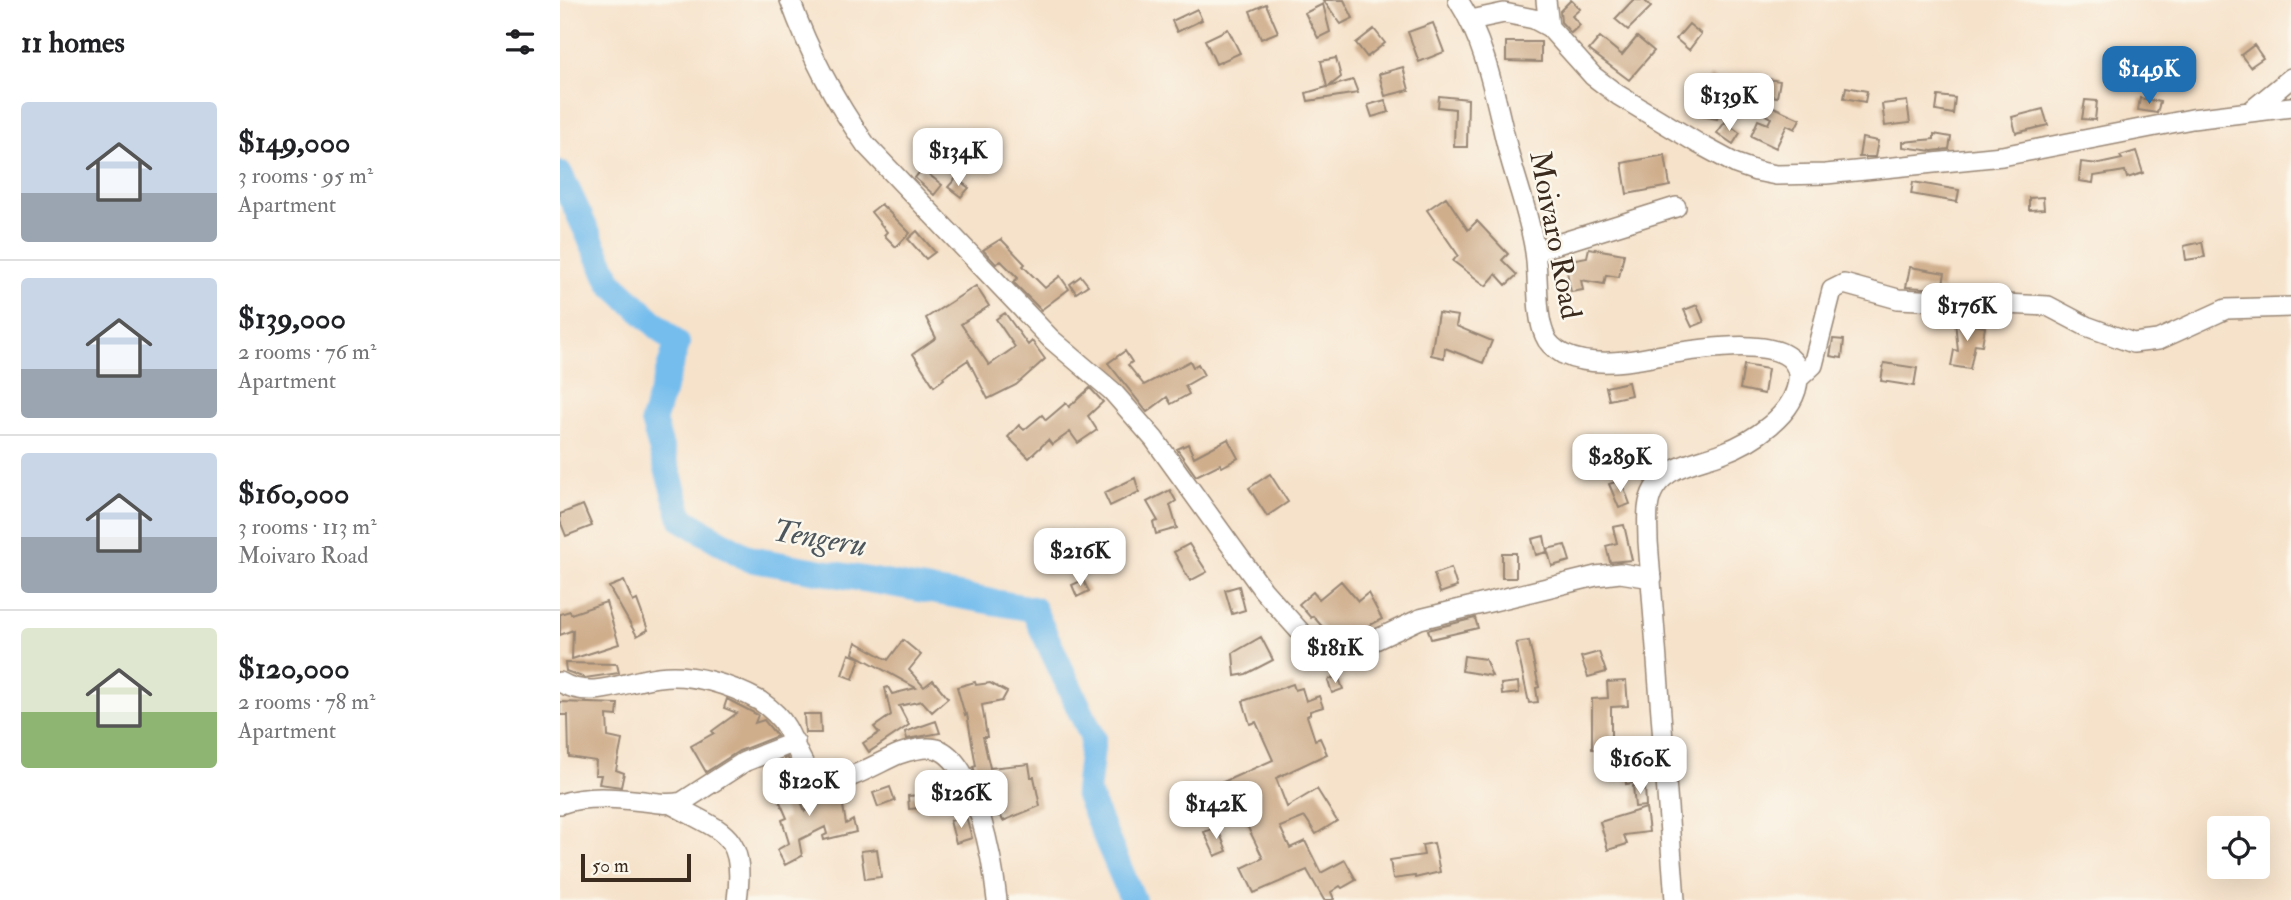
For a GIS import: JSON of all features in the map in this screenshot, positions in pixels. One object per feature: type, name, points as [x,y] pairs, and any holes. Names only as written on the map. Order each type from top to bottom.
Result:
[{"type":"street","points":[[790,0],[818,67],[866,145],[1043,331],[1112,391],[1154,439],[1263,590],[1321,655],[1337,658],[1420,619],[1595,576],[1620,573],[1651,579]]},
{"type":"street","name":"Moivaro Road","points":[[1458,0],[1471,20],[1499,109],[1535,251],[1541,322],[1545,337],[1552,346],[1565,355],[1602,362],[1717,348],[1768,349],[1792,359],[1798,370],[1798,379]]},
{"type":"street","points":[[1546,0],[1549,27]]},
{"type":"street","points":[[1471,20],[1490,15],[1516,14],[1534,19],[1549,27],[1593,76],[1618,95],[1736,164],[1776,175],[1826,174],[2002,156],[2145,128],[2291,107]]},
{"type":"street","points":[[2251,111],[2291,78]]},
{"type":"street","points":[[1535,251],[1676,207]]},
{"type":"street","points":[[1675,900],[1648,541],[1649,500],[1660,481],[1680,467],[1739,446],[1772,422],[1791,400],[1798,379],[1813,365],[1832,290],[1844,284],[1898,299],[2048,306],[2086,326],[2133,343],[2158,340],[2226,309],[2291,307]]},
{"type":"street","points":[[560,682],[581,690],[617,688],[659,676],[711,682],[760,701],[775,712],[811,775],[826,781],[846,777],[902,753],[919,749],[939,750],[960,769],[980,813],[992,863],[997,900]]},
{"type":"street","points":[[671,804],[692,796],[744,762],[794,742]]},
{"type":"street","points":[[560,804],[600,798],[671,804],[722,832],[731,841],[740,865],[737,900]]},
{"type":"building","points":[[1323,0],[1344,0],[1353,18],[1341,24]]},
{"type":"building","points":[[1571,0],[1580,9],[1572,16],[1580,25],[1571,33],[1561,22],[1560,11]]},
{"type":"building","points":[[1633,0],[1644,0],[1651,7],[1628,30],[1615,19]]},
{"type":"building","points":[[1266,4],[1278,32],[1261,39],[1250,11]]},
{"type":"building","points":[[1323,4],[1330,32],[1318,38],[1305,13]]},
{"type":"building","points":[[1197,9],[1202,20],[1177,32],[1172,21]]},
{"type":"building","points":[[1433,23],[1444,52],[1419,62],[1408,32]]},
{"type":"building","points":[[1689,24],[1701,34],[1689,50],[1676,39]]},
{"type":"building","points":[[1228,29],[1240,53],[1216,64],[1205,40]]},
{"type":"building","points":[[1374,29],[1385,43],[1367,57],[1356,43]]},
{"type":"building","points":[[1600,37],[1622,55],[1637,37],[1654,51],[1629,80],[1589,50]]},
{"type":"building","points":[[1506,42],[1541,42],[1541,62],[1506,61]]},
{"type":"building","points":[[2254,45],[2263,58],[2250,67],[2241,55]]},
{"type":"building","points":[[1336,58],[1341,77],[1328,87],[1353,80],[1358,93],[1308,101],[1306,93],[1327,87],[1321,61]]},
{"type":"building","points":[[1403,67],[1409,90],[1385,96],[1379,74]]},
{"type":"building","points":[[1710,76],[1732,86],[1717,119],[1695,115],[1698,98],[1700,99]]},
{"type":"building","points":[[1763,78],[1780,81],[1777,97],[1760,94]]},
{"type":"building","points":[[1846,87],[1867,91],[1865,102],[1844,98]]},
{"type":"building","points":[[1439,96],[1468,99],[1467,147],[1454,147],[1455,109],[1438,107]]},
{"type":"building","points":[[1938,96],[1955,98],[1953,114],[1936,111]]},
{"type":"building","points":[[2140,98],[2160,102],[2157,113],[2138,110]]},
{"type":"building","points":[[1385,100],[1389,112],[1372,117],[1368,105]]},
{"type":"building","points":[[2085,100],[2097,101],[2095,120],[2082,119]]},
{"type":"building","points":[[1907,101],[1910,123],[1885,126],[1882,104]]},
{"type":"building","points":[[1765,103],[1800,119],[1795,129],[1787,125],[1776,148],[1751,136],[1758,120],[1768,124],[1771,118],[1760,112]]},
{"type":"building","points":[[2043,109],[2048,125],[2016,133],[2012,117]]},
{"type":"building","points":[[1725,122],[1740,133],[1733,144],[1717,133]]},
{"type":"building","points":[[1934,134],[1951,137],[1949,149],[1932,151],[1903,147],[1903,142],[1934,139]]},
{"type":"building","points":[[1862,138],[1878,141],[1875,157],[1859,157]]},
{"type":"building","points":[[2136,151],[2143,173],[2127,178],[2125,171],[2094,176],[2093,183],[2079,181],[2081,162],[2099,164],[2122,159],[2120,156]]},
{"type":"building","points":[[1665,155],[1670,186],[1627,194],[1622,163]]},
{"type":"building","points":[[922,169],[942,185],[934,195],[915,178]]},
{"type":"building","points":[[956,178],[969,188],[961,197],[948,187]]},
{"type":"building","points":[[1913,182],[1959,190],[1957,202],[1911,194]]},
{"type":"building","points":[[1446,197],[1468,230],[1477,221],[1508,254],[1502,260],[1517,275],[1506,285],[1496,274],[1486,286],[1453,261],[1458,255],[1427,210]]},
{"type":"building","points":[[2043,197],[2044,209],[2029,210],[2029,198]]},
{"type":"building","points":[[881,204],[910,233],[896,247],[884,235],[887,232],[871,212]]},
{"type":"building","points":[[917,231],[935,252],[926,259],[908,239]]},
{"type":"building","points":[[1001,239],[1045,288],[1060,276],[1069,289],[1041,310],[1013,282],[1018,278],[1001,261],[996,264],[983,250]]},
{"type":"building","points":[[2202,242],[2205,257],[2186,260],[2184,246]]},
{"type":"building","points":[[1589,248],[1624,254],[1619,277],[1606,275],[1604,284],[1581,280],[1583,290],[1571,292],[1565,261],[1587,257]]},
{"type":"building","points":[[1910,267],[1945,273],[1942,289],[1906,287]]},
{"type":"building","points":[[1081,276],[1088,285],[1076,293],[1070,284]]},
{"type":"building","points":[[976,286],[989,306],[961,324],[989,365],[1015,347],[996,319],[1005,313],[1028,345],[1032,341],[1045,359],[1016,385],[988,399],[968,360],[934,386],[913,354],[936,338],[926,318]]},
{"type":"building","points":[[1697,305],[1704,322],[1692,327],[1684,310]]},
{"type":"building","points":[[1438,313],[1458,316],[1456,326],[1492,341],[1483,363],[1445,348],[1444,358],[1431,355]]},
{"type":"building","points":[[1967,320],[1967,324],[1985,327],[1982,345],[1975,344],[1970,369],[1951,366],[1954,350],[1958,351],[1955,321]]},
{"type":"building","points":[[1833,339],[1844,340],[1842,358],[1830,356]]},
{"type":"building","points":[[1125,351],[1132,362],[1128,365],[1144,385],[1190,361],[1193,367],[1198,364],[1204,375],[1185,386],[1189,394],[1171,404],[1167,397],[1147,412],[1108,363]]},
{"type":"building","points":[[1884,363],[1917,368],[1914,386],[1881,381]]},
{"type":"building","points":[[1744,365],[1768,369],[1764,394],[1740,389]]},
{"type":"building","points":[[1628,382],[1631,395],[1609,400],[1606,387]]},
{"type":"building","points":[[1090,388],[1103,402],[1088,416],[1097,430],[1078,443],[1070,432],[1052,445],[1048,440],[1029,458],[1008,437],[1019,425],[1024,430],[1042,415],[1046,420],[1066,403],[1069,407]]},
{"type":"building","points":[[1228,439],[1238,458],[1196,476],[1177,449],[1188,444],[1194,457]]},
{"type":"building","points":[[1270,474],[1288,502],[1267,516],[1249,488]]},
{"type":"building","points":[[1135,478],[1139,492],[1110,506],[1104,493]]},
{"type":"building","points":[[1621,480],[1630,504],[1619,508],[1609,484]]},
{"type":"building","points":[[1170,490],[1176,501],[1170,505],[1177,528],[1156,534],[1153,522],[1158,521],[1147,502]]},
{"type":"building","points":[[583,505],[592,526],[566,536],[560,514]]},
{"type":"building","points":[[1624,525],[1632,560],[1610,562],[1606,546],[1617,543],[1613,527]]},
{"type":"building","points":[[1544,536],[1547,552],[1536,555],[1532,539]]},
{"type":"building","points":[[1189,544],[1207,572],[1190,581],[1174,552]]},
{"type":"building","points":[[1565,545],[1570,561],[1552,566],[1547,549]]},
{"type":"building","points":[[1502,553],[1516,553],[1516,578],[1502,578]]},
{"type":"building","points":[[1451,568],[1457,587],[1440,593],[1434,574]]},
{"type":"building","points":[[1083,580],[1089,591],[1077,597],[1072,585]]},
{"type":"building","points":[[624,581],[633,602],[637,600],[648,630],[637,636],[609,587]]},
{"type":"building","points":[[1341,581],[1358,601],[1368,593],[1382,619],[1342,642],[1337,634],[1332,638],[1299,604],[1313,592],[1319,599]]},
{"type":"building","points":[[1239,586],[1245,610],[1232,614],[1225,590]]},
{"type":"building","points":[[606,602],[619,644],[572,659],[573,630],[560,635],[560,614],[570,611],[571,614]]},
{"type":"building","points":[[1475,618],[1478,628],[1431,639],[1428,630]]},
{"type":"building","points":[[1261,637],[1273,660],[1246,674],[1235,676],[1233,653]]},
{"type":"building","points":[[903,640],[921,655],[909,670],[924,687],[933,680],[948,698],[932,712],[922,701],[899,706],[909,725],[869,752],[863,743],[879,733],[874,727],[891,715],[885,688],[888,687],[892,694],[916,688],[853,653],[856,642],[888,660]]},
{"type":"building","points":[[1529,641],[1539,687],[1536,688],[1538,702],[1529,703],[1516,643]]},
{"type":"building","points":[[1599,652],[1606,672],[1588,677],[1581,657]]},
{"type":"building","points":[[849,654],[860,658],[853,679],[842,675]]},
{"type":"building","points":[[1464,656],[1485,659],[1492,676],[1462,671]]},
{"type":"building","points":[[565,663],[617,664],[619,673],[585,678],[566,671]]},
{"type":"building","points":[[1338,676],[1343,689],[1332,693],[1328,680]]},
{"type":"building","points":[[1626,681],[1628,706],[1611,707],[1611,750],[1592,749],[1592,699],[1608,698],[1607,682]]},
{"type":"building","points":[[975,682],[976,685],[990,683],[1007,692],[1002,701],[982,705],[987,737],[983,737],[990,768],[1029,764],[1040,806],[1003,821],[997,808],[991,809],[973,767],[976,766],[967,714],[965,715],[957,687]]},
{"type":"building","points":[[1518,682],[1519,693],[1502,695],[1501,684]]},
{"type":"building","points":[[1293,684],[1295,690],[1302,688],[1306,701],[1319,696],[1323,707],[1310,711],[1307,716],[1315,740],[1320,738],[1327,754],[1276,778],[1287,807],[1317,789],[1337,821],[1316,834],[1305,817],[1280,827],[1290,848],[1305,841],[1321,873],[1345,860],[1356,880],[1331,892],[1334,899],[1332,900],[1324,900],[1307,870],[1254,893],[1242,868],[1263,858],[1232,795],[1211,803],[1205,790],[1273,760],[1256,722],[1250,724],[1243,701]]},
{"type":"building","points":[[727,699],[758,715],[755,723],[764,720],[777,736],[739,751],[706,772],[691,746],[714,733],[712,731],[737,713],[724,708]]},
{"type":"building","points":[[560,702],[618,704],[617,716],[607,715],[608,737],[622,740],[616,770],[624,773],[621,787],[599,784],[601,775],[595,775],[596,761],[569,757],[568,715],[560,715]]},
{"type":"building","points":[[804,714],[820,714],[821,733],[805,733]]},
{"type":"building","points":[[936,721],[940,733],[907,739],[905,732]]},
{"type":"building","points":[[1636,747],[1640,782],[1626,784],[1622,748]]},
{"type":"building","points":[[787,758],[796,774],[790,776],[805,811],[841,794],[846,824],[853,820],[856,832],[824,840],[823,836],[827,834],[825,827],[799,840],[802,856],[785,865],[777,850],[789,843],[782,820],[787,818],[777,795],[784,792],[784,759]]},
{"type":"building","points":[[1645,785],[1646,806],[1635,807],[1633,786]]},
{"type":"building","points":[[890,787],[895,801],[878,807],[873,793]]},
{"type":"building","points":[[920,795],[921,808],[909,809],[908,796]]},
{"type":"building","points":[[1646,808],[1649,832],[1624,835],[1627,844],[1608,850],[1600,822]]},
{"type":"building","points":[[966,816],[972,838],[956,843],[950,821]]},
{"type":"building","points":[[1217,827],[1227,851],[1215,856],[1204,832]]},
{"type":"building","points":[[1434,843],[1440,872],[1415,878],[1393,879],[1390,860],[1424,855],[1422,845]]},
{"type":"building","points":[[877,849],[881,877],[865,879],[861,851]]},
{"type":"waterway","name":"Tengeru","points":[[560,174],[611,283],[677,344],[653,421],[682,519],[749,559],[1033,609],[1093,738],[1087,793],[1133,900]]}]
